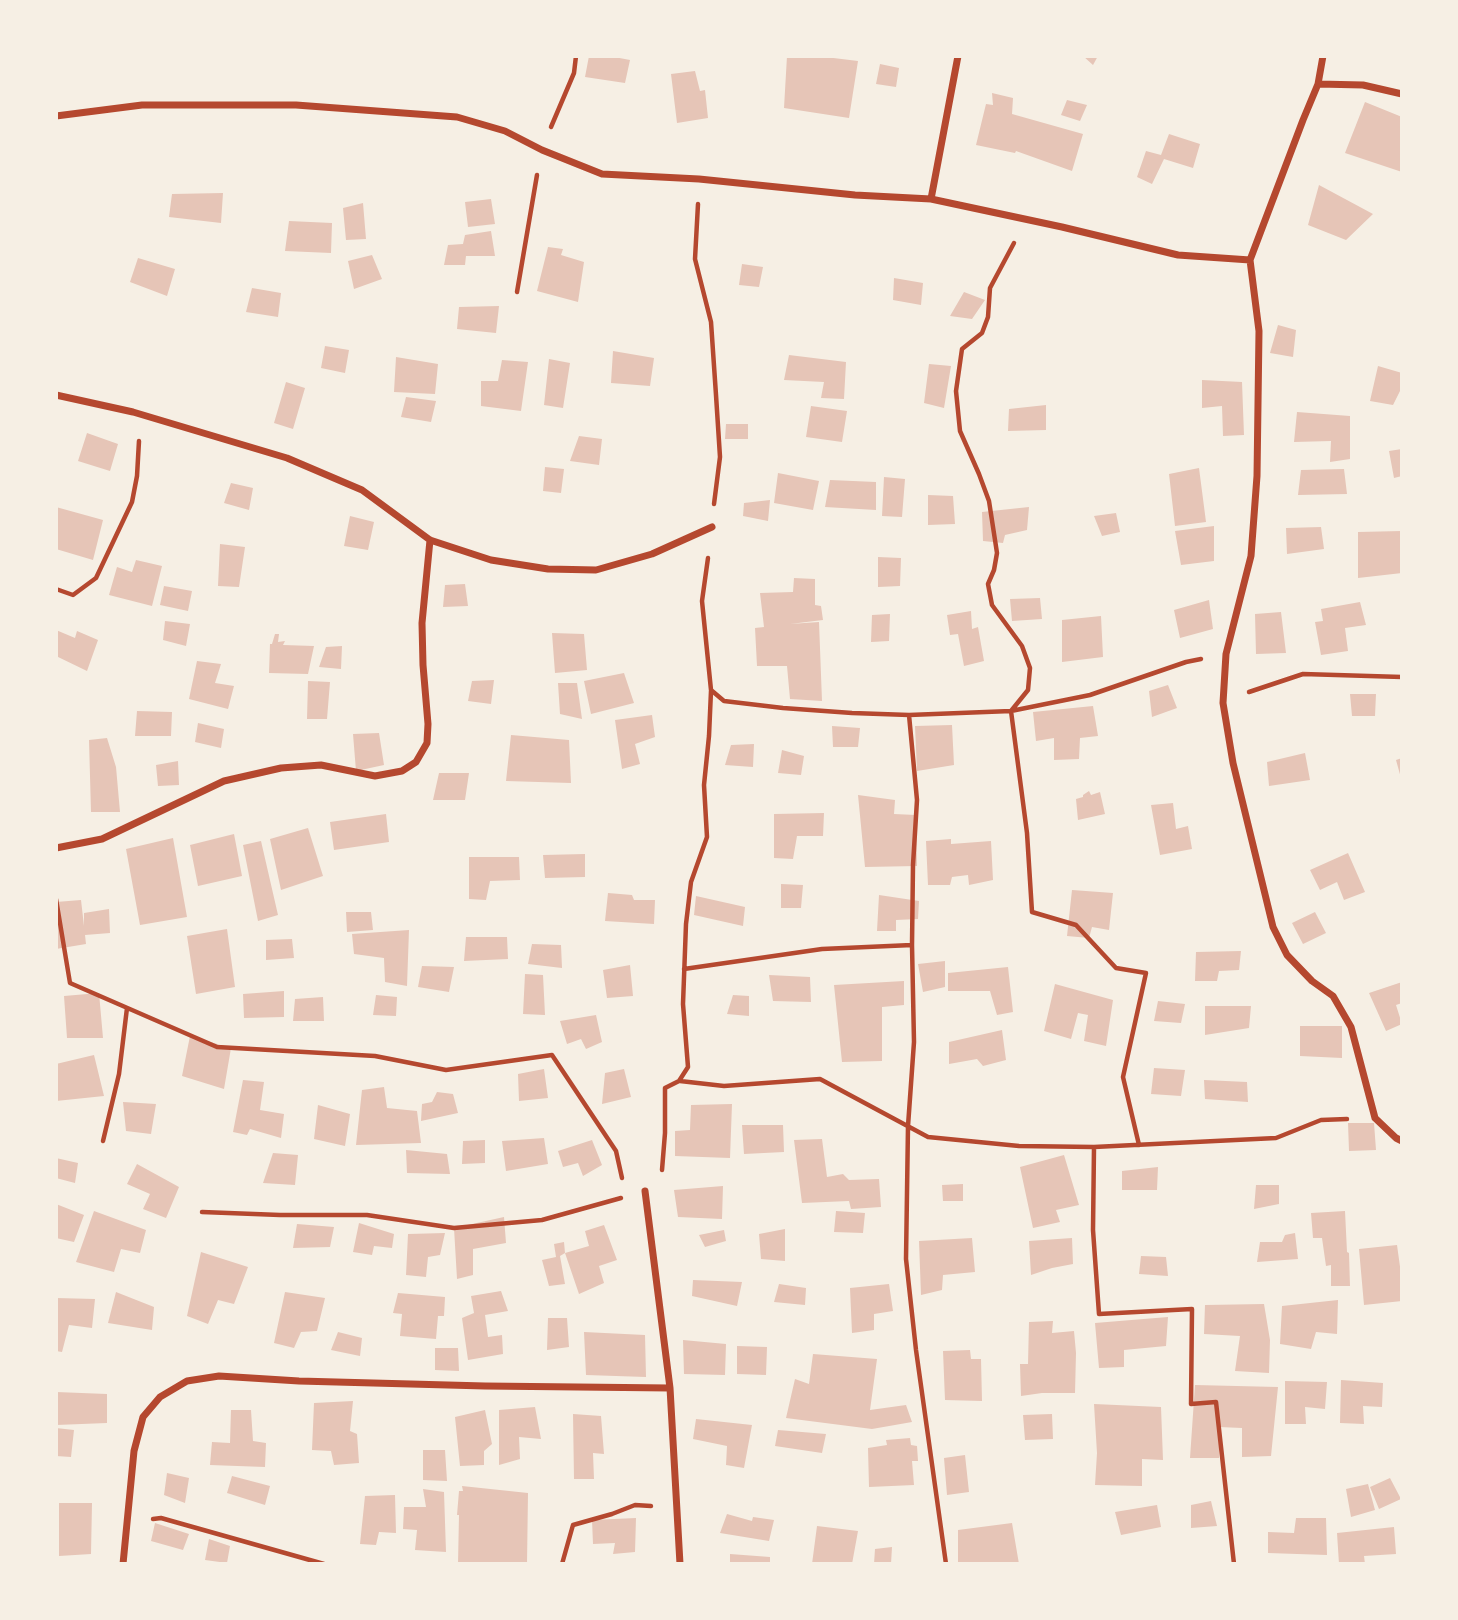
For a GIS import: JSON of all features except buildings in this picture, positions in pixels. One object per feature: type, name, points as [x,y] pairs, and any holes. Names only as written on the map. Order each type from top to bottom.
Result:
[{"type":"street","points":[[931,199],[958,56]]},
{"type":"street","points":[[1323,56],[1318,84],[1250,260],[1259,331],[1257,476],[1251,556],[1226,654],[1223,703],[1233,763],[1273,926],[1287,955],[1312,981],[1333,996],[1351,1027],[1375,1118],[1402,1141]]},
{"type":"street","points":[[1318,84],[1363,85],[1402,94]]},
{"type":"street","points":[[56,117],[142,105],[296,105],[457,117],[505,131],[541,150],[602,174],[699,179],[855,195],[931,199],[1178,255],[1250,260]]},
{"type":"street","points":[[56,395],[133,412],[287,458],[362,490],[430,540],[491,560],[548,569],[596,569],[652,554],[712,527]]},
{"type":"street","points":[[56,848],[102,839],[224,781],[281,768],[321,765],[375,776],[402,771],[416,762],[427,743],[422,623],[430,540]]},
{"type":"street","points":[[645,1191],[670,1388],[680,1564]]},
{"type":"street","points":[[123,1564],[134,1451],[143,1417],[160,1397],[187,1381],[219,1376],[485,1386],[670,1388]]},
{"type":"path","points":[[680,1081],[688,1067],[683,1004],[691,882],[707,836],[704,785],[711,690],[702,601],[720,457],[712,322],[695,259],[699,179]]},
{"type":"path","points":[[1018,218],[1014,244],[990,288],[988,317],[982,332],[962,349],[956,391],[960,431],[989,501],[996,553],[994,570],[988,584],[992,605],[1022,646],[1030,668],[1028,690],[1011,711],[1027,833],[1032,912],[1076,925],[1116,968],[1146,973],[1123,1077],[1139,1145]]},
{"type":"path","points":[[56,589],[73,595],[96,578],[132,502],[139,443],[133,412]]},
{"type":"path","points":[[711,690],[724,701],[852,713],[909,715],[1011,711],[1090,695],[1186,662],[1226,654]]},
{"type":"path","points":[[1223,703],[1303,674],[1402,677]]},
{"type":"path","points":[[909,715],[917,800],[912,945],[914,1042],[908,1126],[906,1259],[946,1564]]},
{"type":"path","points":[[56,900],[70,983],[217,1047],[375,1056],[446,1070],[552,1055],[616,1151],[626,1196]]},
{"type":"path","points":[[684,969],[822,949],[912,945]]},
{"type":"path","points":[[103,1141],[119,1074],[127,1008]]},
{"type":"path","points":[[202,1212],[368,1215],[454,1228],[542,1220],[645,1191],[662,1181],[664,1088],[680,1081],[724,1086],[820,1079],[928,1137],[1019,1146],[1094,1147],[1276,1138],[1321,1120],[1375,1118]]},
{"type":"path","points":[[1094,1147],[1093,1230],[1099,1314],[1192,1309],[1191,1404],[1216,1402],[1234,1564]]},
{"type":"path","points":[[562,1564],[573,1525],[635,1505],[677,1507]]},
{"type":"path","points":[[127,1520],[161,1518],[324,1564]]}]
